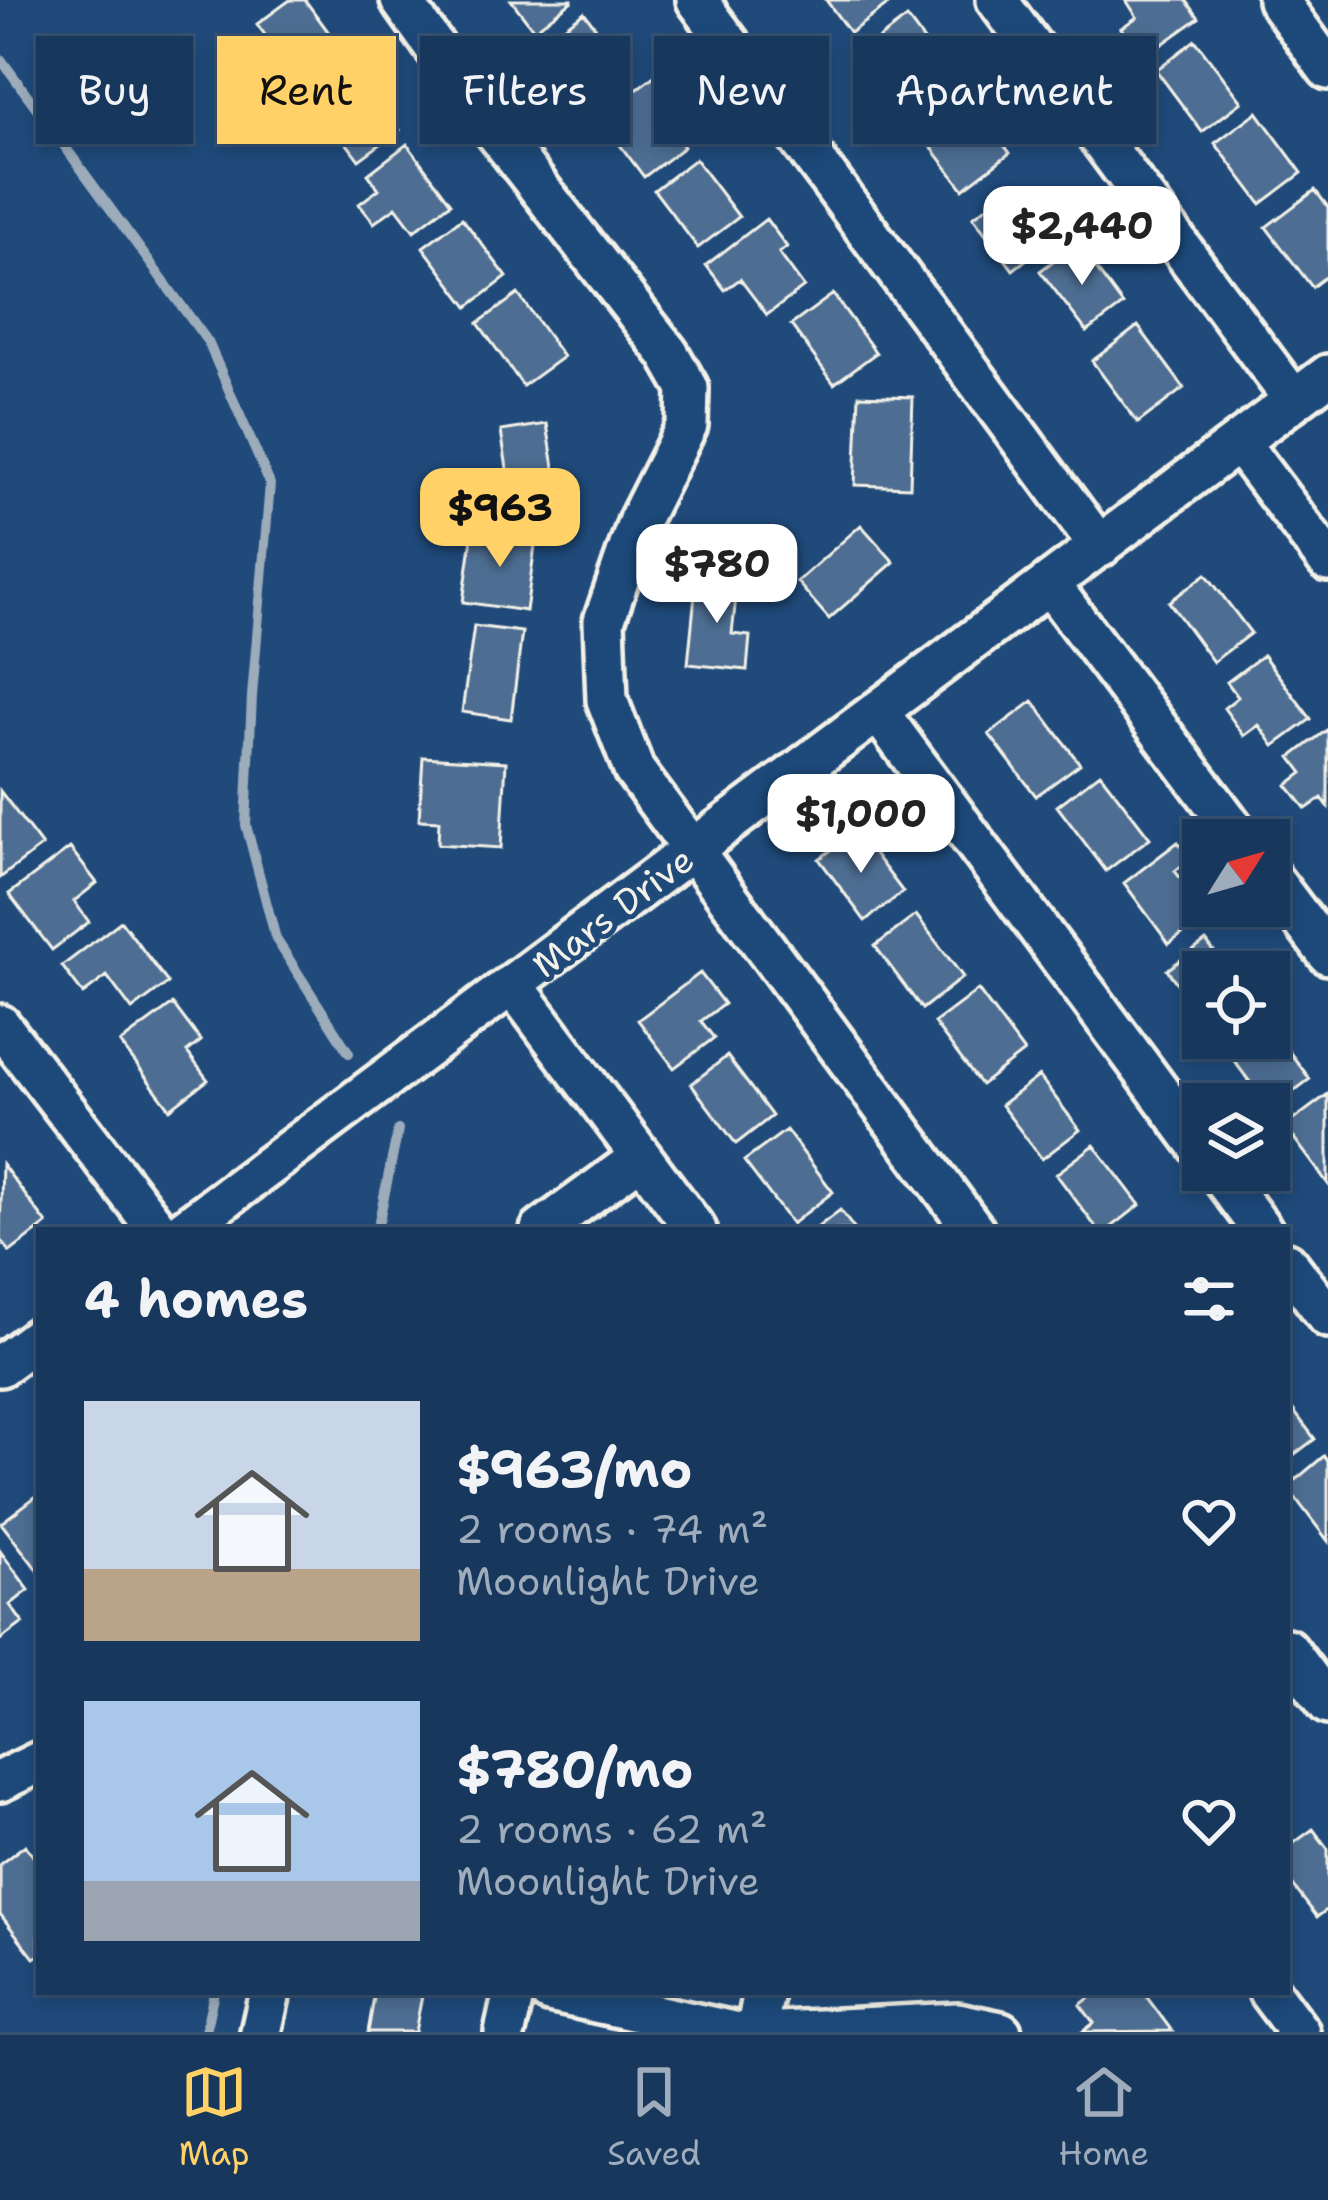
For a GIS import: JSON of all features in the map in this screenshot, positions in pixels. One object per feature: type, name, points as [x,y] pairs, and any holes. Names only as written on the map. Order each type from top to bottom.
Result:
[{"type":"street","points":[[401,0],[494,130],[668,353],[688,388],[687,424],[639,520],[604,621],[608,700],[634,770],[972,1227]]},
{"type":"street","points":[[697,0],[1100,547]]},
{"type":"street","points":[[997,0],[1294,400]]},
{"type":"street","points":[[1278,0],[1328,69]]},
{"type":"street","name":"Mars Drive","points":[[187,1227],[1328,375]]},
{"type":"street","points":[[1239,443],[1328,561]]},
{"type":"street","points":[[1050,585],[1226,819]]},
{"type":"street","points":[[879,713],[1182,1123]]},
{"type":"street","points":[[1290,904],[1328,954]]},
{"type":"street","points":[[513,986],[694,1227]]},
{"type":"street","points":[[0,1025],[156,1227]]},
{"type":"street","points":[[545,1227],[641,1157]]},
{"type":"street","points":[[1233,1191],[1260,1227]]},
{"type":"street","points":[[1290,1267],[1328,1317]]},
{"type":"street","points":[[0,1366],[36,1339]]},
{"type":"street","points":[[1290,1653],[1328,1704]]},
{"type":"street","points":[[0,1781],[36,1763]]},
{"type":"street","points":[[261,2032],[269,1995]]},
{"type":"street","points":[[505,2032],[513,1995]]},
{"type":"street","points":[[564,1995],[734,2032]]},
{"type":"street","points":[[756,2032],[763,1995]]},
{"type":"street","points":[[1271,1995],[1299,2032]]},
{"type":"street","points":[[780,2032],[958,2023],[1001,2032]]},
{"type":"building","points":[[290,0],[305,0],[331,36],[266,36],[257,24]]},
{"type":"building","points":[[511,0],[572,0],[572,1],[534,30]]},
{"type":"building","points":[[826,0],[894,0],[850,33]]},
{"type":"building","points":[[1126,0],[1186,0],[1199,18],[1156,49],[1156,36],[1127,36],[1121,28],[1137,17]]},
{"type":"building","points":[[584,12],[602,36],[552,36]]},
{"type":"building","points":[[907,18],[920,36],[883,36]]},
{"type":"building","points":[[1195,40],[1242,102],[1202,132],[1156,70]]},
{"type":"building","points":[[654,76],[654,144],[684,147],[644,177],[619,144],[630,144],[630,94]]},
{"type":"building","points":[[1257,112],[1302,173],[1261,204],[1215,143]]},
{"type":"building","points":[[347,144],[381,144],[359,160]]},
{"type":"building","points":[[407,144],[451,203],[414,231],[396,207],[374,223],[359,204],[379,189],[368,174]]},
{"type":"building","points":[[929,144],[1003,144],[1010,153],[963,189]]},
{"type":"building","points":[[695,159],[739,217],[698,248],[654,190]]},
{"type":"building","points":[[1012,188],[1029,211],[1044,199],[1066,229],[1013,270],[973,217]]},
{"type":"building","points":[[1315,190],[1328,207],[1328,275],[1312,287],[1266,227]]},
{"type":"building","points":[[462,218],[507,277],[468,307],[423,247]]},
{"type":"building","points":[[766,219],[787,247],[779,253],[804,287],[767,315],[740,279],[725,290],[706,265]]},
{"type":"building","points":[[1077,243],[1123,305],[1087,332],[1040,271]]},
{"type":"building","points":[[518,294],[563,357],[523,386],[478,323]]},
{"type":"building","points":[[833,294],[876,353],[834,384],[791,325]]},
{"type":"building","points":[[1138,326],[1184,388],[1138,423],[1092,361]]},
{"type":"building","points":[[859,395],[913,397],[910,487],[855,485]]},
{"type":"building","points":[[547,424],[559,498],[513,506],[501,431]]},
{"type":"building","points":[[861,525],[894,562],[829,619],[797,582]]},
{"type":"building","points":[[473,530],[536,538],[526,611],[463,602]]},
{"type":"building","points":[[1206,574],[1251,633],[1213,662],[1169,602]]},
{"type":"building","points":[[697,575],[738,579],[732,634],[750,636],[747,670],[688,664]]},
{"type":"building","points":[[474,626],[522,632],[511,719],[462,712]]},
{"type":"building","points":[[1263,655],[1311,719],[1274,746],[1259,725],[1244,736],[1224,708],[1238,697],[1227,682]]},
{"type":"building","points":[[1033,701],[1080,764],[1036,796],[989,734]]},
{"type":"building","points":[[1328,729],[1328,806],[1322,798],[1306,809],[1287,785],[1303,773],[1291,757]]},
{"type":"building","points":[[423,757],[506,762],[501,848],[438,844],[439,821],[419,820]]},
{"type":"building","points":[[1100,773],[1150,838],[1106,871],[1057,806]]},
{"type":"building","points":[[0,791],[42,846],[0,878]]},
{"type":"building","points":[[857,831],[903,892],[865,921],[819,859]]},
{"type":"building","points":[[1178,842],[1182,865],[1175,871],[1182,880],[1182,927],[1192,927],[1169,944],[1124,883]]},
{"type":"building","points":[[70,848],[97,883],[74,901],[89,922],[52,950],[9,894]]},
{"type":"building","points":[[916,915],[963,977],[922,1009],[875,946]]},
{"type":"building","points":[[121,921],[168,983],[132,1010],[107,976],[83,994],[62,966]]},
{"type":"building","points":[[1206,941],[1213,951],[1193,951]]},
{"type":"building","points":[[1182,959],[1182,990],[1167,970]]},
{"type":"building","points":[[700,973],[724,1004],[701,1021],[714,1038],[674,1068],[638,1020]]},
{"type":"building","points":[[978,990],[1024,1052],[981,1085],[934,1023]]},
{"type":"building","points":[[173,1004],[201,1041],[187,1052],[208,1080],[170,1109],[120,1043]]},
{"type":"building","points":[[1290,1053],[1310,1079],[1290,1094],[1290,1083],[1251,1083],[1233,1059],[1290,1059]]},
{"type":"building","points":[[727,1056],[772,1116],[736,1144],[691,1084]]},
{"type":"building","points":[[1039,1076],[1080,1130],[1042,1159],[1001,1105]]},
{"type":"building","points":[[1328,1094],[1328,1184],[1290,1133],[1290,1122]]},
{"type":"building","points":[[786,1130],[833,1192],[792,1224],[744,1161]]},
{"type":"building","points":[[1094,1145],[1140,1205],[1112,1227],[1096,1227],[1056,1174]]},
{"type":"building","points":[[2,1164],[47,1224],[36,1227],[36,1232],[10,1252],[0,1239]]},
{"type":"building","points":[[840,1210],[853,1227],[818,1227]]},
{"type":"building","points":[[1290,1406],[1315,1439],[1290,1458]]},
{"type":"building","points":[[1324,1456],[1328,1461],[1328,1541],[1290,1491],[1290,1484]]},
{"type":"building","points":[[36,1496],[36,1568],[1,1523]]},
{"type":"building","points":[[0,1551],[29,1590],[10,1605],[23,1623],[0,1640]]},
{"type":"building","points":[[1313,1829],[1328,1849],[1328,1909],[1317,1917],[1290,1882],[1290,1846]]},
{"type":"building","points":[[25,1845],[36,1860],[34,1958],[0,1914],[0,1864]]},
{"type":"building","points":[[374,1995],[422,1995],[415,2032],[368,2032]]},
{"type":"building","points":[[1093,1995],[1145,1995],[1172,2031],[1082,2032],[1094,2023],[1080,2005]]},
{"type":"waterway","points":[[0,58],[208,342],[270,484],[246,825],[276,939],[349,1053]]},
{"type":"waterway","points":[[378,1227],[398,1130]]},
{"type":"waterway","points":[[205,2032],[213,1995]]}]
